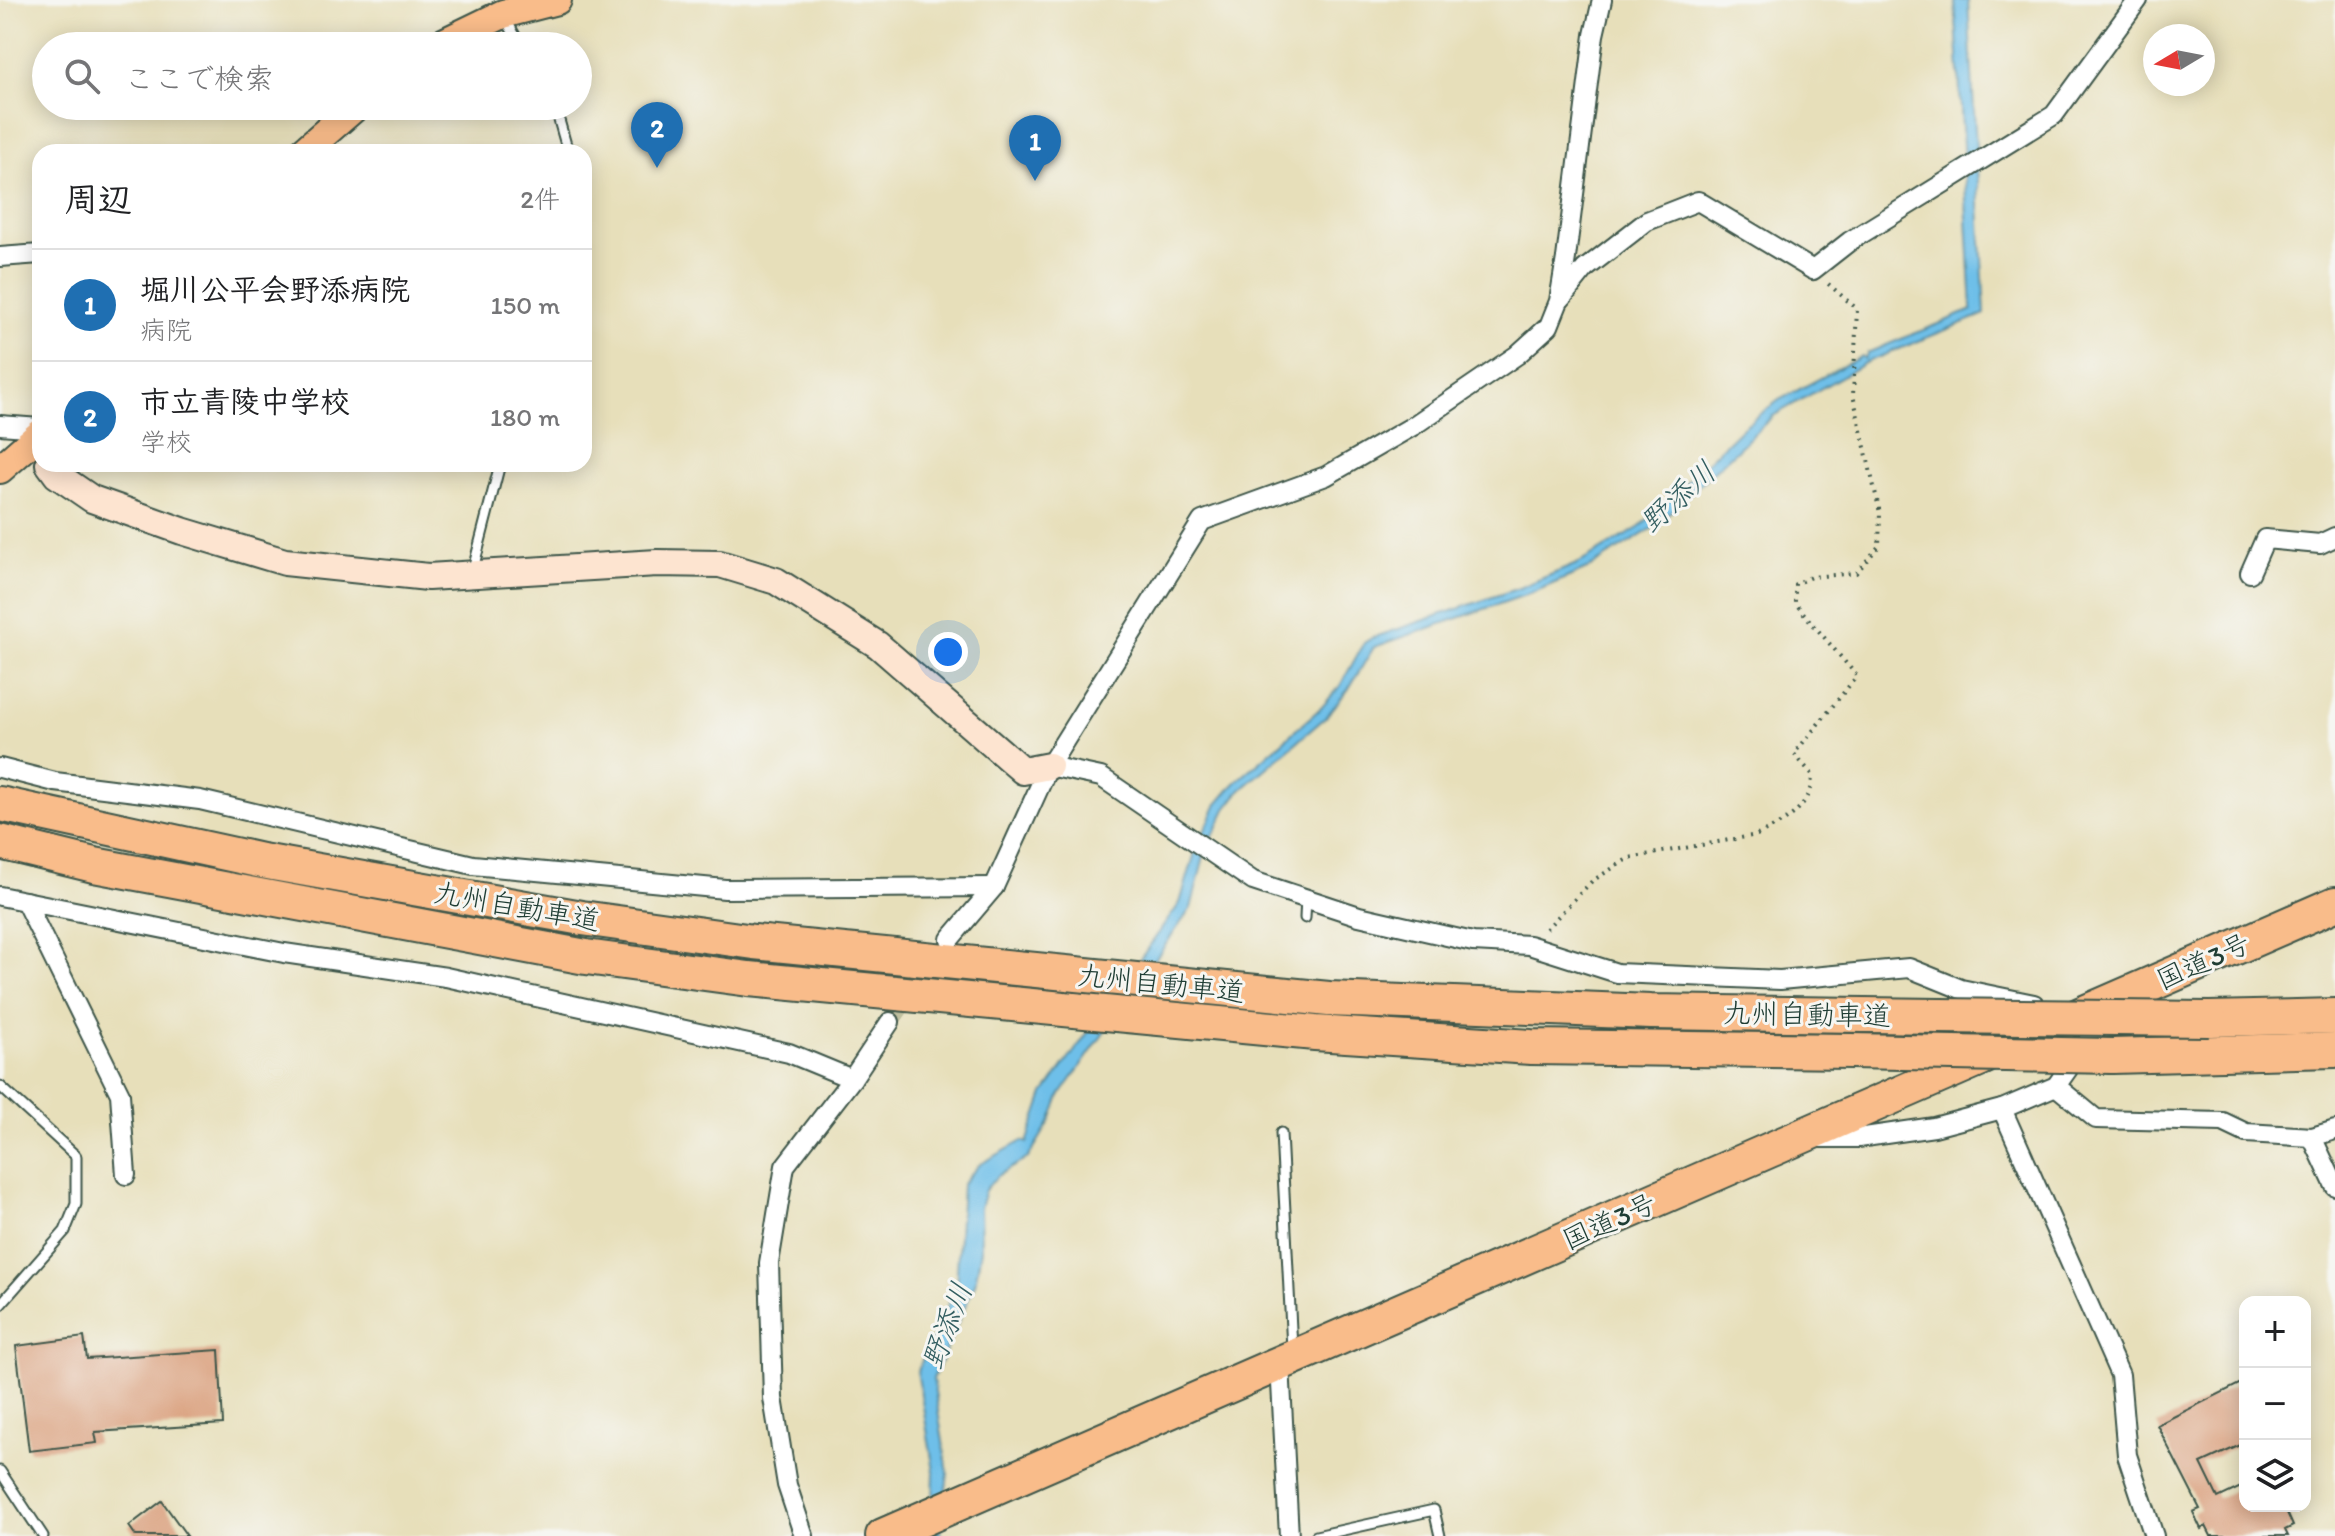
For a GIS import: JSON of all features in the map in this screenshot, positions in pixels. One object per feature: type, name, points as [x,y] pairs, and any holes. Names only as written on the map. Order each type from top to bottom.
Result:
[{"type":"highway","name":"九州自動車道","points":[[0,804],[277,864],[582,918],[754,942],[1329,999],[1651,1012],[2209,1019],[2335,1016]]},
{"type":"highway","name":"九州自動車道","points":[[0,842],[94,865],[586,957],[749,979],[1315,1033],[1531,1047],[2112,1056],[2335,1050]]},
{"type":"highway","name":"国道3号","points":[[883,1536],[2335,904]]},
{"type":"main road","points":[[466,32],[503,14],[557,0]]},
{"type":"main road","points":[[312,144],[340,120]]},
{"type":"main road","points":[[0,469],[32,449]]},
{"type":"street","points":[[950,939],[994,887],[1049,766],[1202,521],[1326,476],[1413,426],[1517,355],[1549,326],[1559,301],[1594,35],[1602,0]]},
{"type":"street","points":[[1559,301],[1585,269],[1647,221],[1698,201],[1813,270],[1850,241],[2054,115],[2138,0]]},
{"type":"street","points":[[0,257],[32,255]]},
{"type":"street","points":[[0,425],[32,440]]},
{"type":"street","points":[[55,472],[92,499],[182,531],[285,562],[428,577],[657,563],[720,564],[776,581],[878,645],[1023,771],[1049,766],[1101,777],[1253,881],[1359,916],[1473,942],[1529,945],[1617,973],[1780,980],[1909,968],[1961,989],[2103,1005],[2056,1086],[2002,1109],[1934,1127],[1858,1138],[1803,1138]]},
{"type":"street","points":[[2250,573],[2265,539],[2320,544],[2335,537]]},
{"type":"street","points":[[0,768],[55,782],[200,800],[473,865],[725,889],[994,887]]},
{"type":"street","points":[[0,896],[284,953],[446,977],[789,1053],[852,1079]]},
{"type":"street","points":[[25,901],[120,1094],[126,1175]]},
{"type":"street","points":[[804,1536],[787,1485],[773,1398],[769,1263],[785,1166],[852,1079],[890,1022]]},
{"type":"street","points":[[2056,1086],[2096,1119],[2223,1122],[2246,1133],[2312,1137],[2335,1130]]},
{"type":"street","points":[[2002,1109],[2120,1375],[2127,1455],[2154,1536]]},
{"type":"street","points":[[2312,1137],[2335,1186]]},
{"type":"street","points":[[1286,1362],[1289,1536]]},
{"type":"lane","points":[[503,14],[513,32]]},
{"type":"lane","points":[[559,120],[566,144]]},
{"type":"lane","points":[[472,576],[498,472]]},
{"type":"lane","points":[[1305,918],[1306,897]]},
{"type":"lane","points":[[0,1086],[76,1156],[76,1204],[65,1231],[0,1305]]},
{"type":"lane","points":[[1281,1133],[1286,1362]]},
{"type":"lane","points":[[0,1471],[43,1536]]},
{"type":"lane","points":[[1316,1536],[1434,1510],[1440,1536]]},
{"type":"path","points":[[1529,945],[1592,881],[1629,858],[1757,835],[1777,826],[1802,807],[1812,790],[1812,774],[1794,754],[1857,676],[1795,603],[1795,584],[1811,577],[1856,573],[1879,546],[1880,513],[1853,395],[1857,309],[1813,270]]},
{"type":"water","name":"野添川","points":[[1955,0],[1968,0],[1985,314],[1867,362],[1773,416],[1653,528],[1587,569],[1534,592],[1374,647],[1348,690],[1326,717],[1241,790],[1226,809],[1205,853],[1191,908],[1060,1096],[1051,1120],[1028,1158],[997,1176],[985,1190],[980,1208],[981,1250],[975,1284],[933,1379],[948,1473],[940,1536],[932,1536],[934,1471],[917,1371],[956,1288],[962,1185],[979,1165],[1022,1141],[1027,1143],[1044,1094],[1180,903],[1196,849],[1217,804],[1235,783],[1322,707],[1340,686],[1364,643],[1519,588],[1579,563],[1640,527],[1743,427],[1779,400],[1862,356],[1865,359],[1867,353],[1972,310]]},
{"type":"building","points":[[84,1337],[87,1359],[219,1350],[223,1424],[95,1432],[97,1443],[29,1451],[16,1346]]},
{"type":"building","points":[[2239,1384],[2239,1446],[2201,1463],[2218,1498],[2239,1488],[2239,1512],[2287,1512],[2293,1526],[2285,1530],[2288,1536],[2211,1536],[2206,1526],[2201,1529],[2193,1512],[2200,1509],[2157,1425]]},
{"type":"building","points":[[162,1501],[187,1536],[136,1536],[129,1526]]},
{"type":"tunnel","points":[[890,1022],[936,957]]},
{"type":"place","name":"市立青陵中学校","points":[[657,168]]},
{"type":"place","name":"堀川公平会野添病院","points":[[1035,181]]}]
